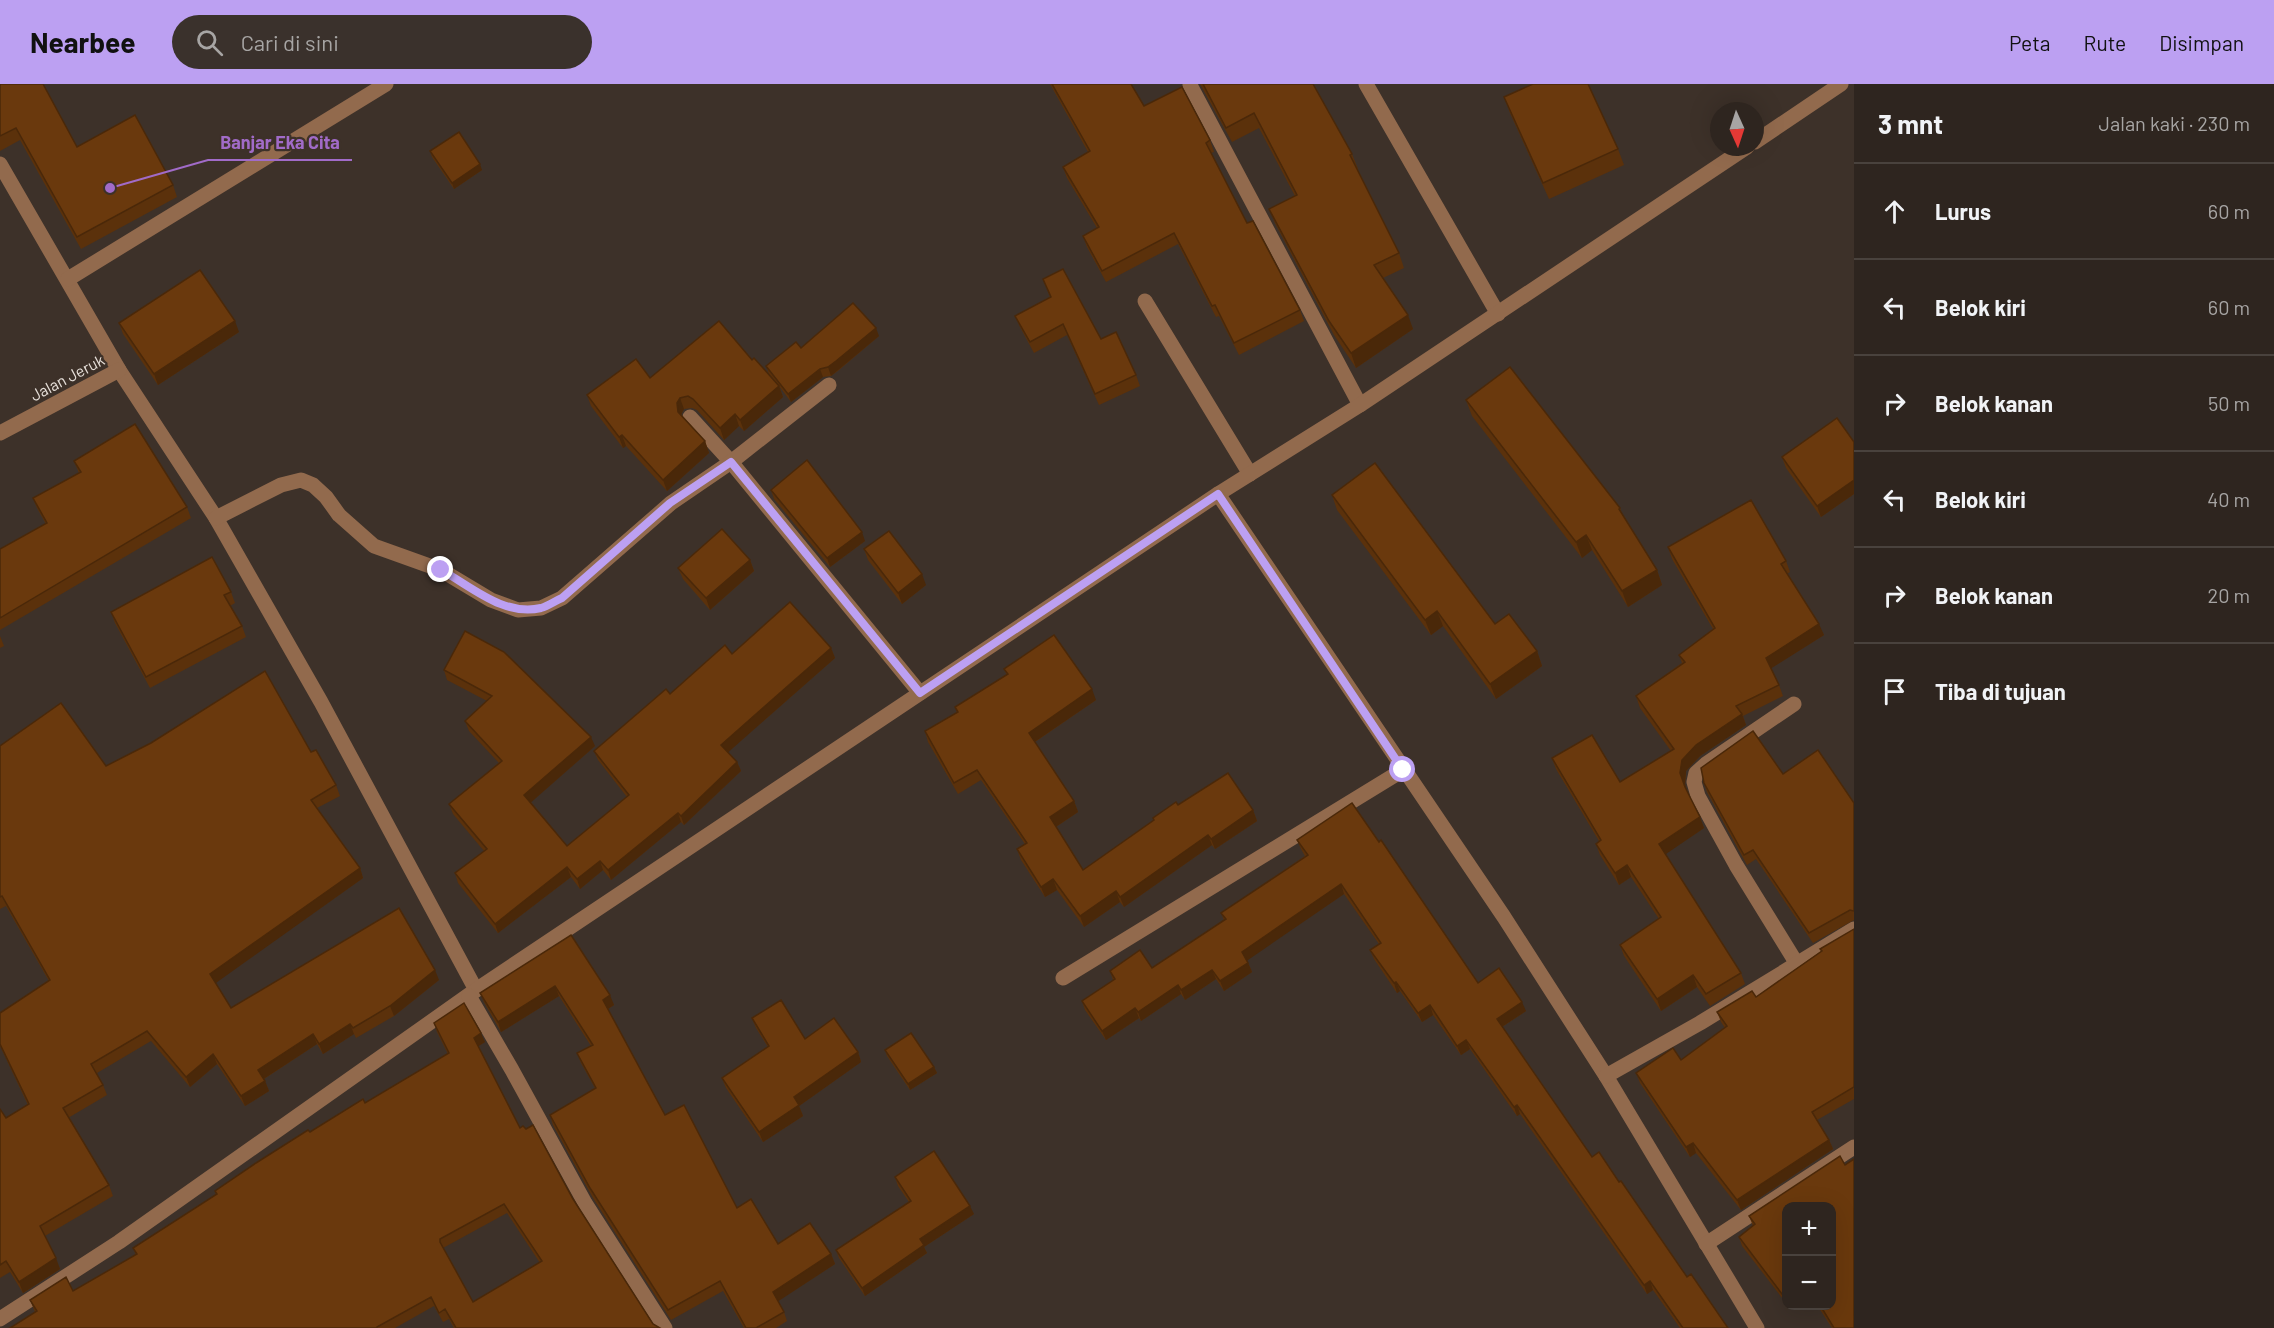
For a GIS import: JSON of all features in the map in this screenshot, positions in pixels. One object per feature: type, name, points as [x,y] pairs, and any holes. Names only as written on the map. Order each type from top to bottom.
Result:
[{"type":"street","points":[[68,279],[386,84]]},
{"type":"street","points":[[1366,84],[1498,314]]},
{"type":"street","points":[[1764,136],[1841,84]]},
{"type":"street","points":[[1190,85],[1360,405]]},
{"type":"street","points":[[0,1319],[119,1242],[473,993],[920,693],[1218,494],[1360,405],[1498,314],[1734,156]]},
{"type":"street","points":[[0,165],[119,370],[216,518],[321,702],[512,1070],[585,1203],[665,1328]]},
{"type":"street","points":[[1145,301],[1250,474]]},
{"type":"street","name":"Jalan Jeruk","points":[[0,433],[119,370]]},
{"type":"street","points":[[216,518],[281,485],[301,480],[313,485],[326,497],[339,515],[374,546],[441,570],[491,600],[509,607],[518,610],[541,608],[562,598],[670,503],[731,462],[829,385]]},
{"type":"street","points":[[690,417],[731,462],[920,693]]},
{"type":"street","points":[[1218,494],[1504,917],[1606,1076],[1756,1328]]},
{"type":"street","points":[[1794,704],[1706,764],[1696,773],[1694,782],[1704,811],[1797,964]]},
{"type":"street","points":[[1063,978],[1403,770]]},
{"type":"street","points":[[1606,1076],[1700,1023],[1854,929]]},
{"type":"street","points":[[1706,1244],[1854,1147]]},
{"type":"building","points":[[0,84],[43,84],[77,147],[135,115],[173,185],[77,237],[16,128],[0,136]]},
{"type":"building","points":[[1052,84],[1131,84],[1144,106],[1182,87],[1210,140],[1206,143],[1247,223],[1253,221],[1300,310],[1234,343],[1174,233],[1102,271],[1083,236],[1099,227],[1063,167],[1090,151]]},
{"type":"building","points":[[1203,84],[1313,84],[1352,154],[1350,155],[1399,253],[1374,265],[1408,315],[1351,353],[1329,321],[1269,209],[1297,195],[1254,113],[1226,128]]},
{"type":"building","points":[[1533,84],[1588,84],[1618,149],[1543,183],[1504,97]]},
{"type":"building","points":[[459,132],[480,164],[452,183],[430,151]]},
{"type":"building","points":[[1063,269],[1101,339],[1116,332],[1136,375],[1095,394],[1063,324],[1030,342],[1015,316],[1051,297],[1043,279]]},
{"type":"building","points":[[200,270],[235,321],[154,374],[119,323]]},
{"type":"building","points":[[853,303],[876,328],[828,367],[820,369],[788,394],[766,366],[796,342],[801,348]]},
{"type":"building","points":[[719,321],[752,360],[754,358],[779,386],[740,420],[735,414],[720,428],[693,399],[688,396],[680,398],[677,403],[678,412],[705,441],[663,480],[622,435],[619,437],[587,395],[636,359],[650,378]]},
{"type":"building","points":[[1510,367],[1620,508],[1657,570],[1622,591],[1586,535],[1576,542],[1466,400]]},
{"type":"building","points":[[1837,418],[1854,442],[1854,480],[1817,506],[1782,457]]},
{"type":"building","points":[[135,424],[187,507],[0,618],[0,549],[47,523],[33,498],[81,472],[74,461]]},
{"type":"building","points":[[807,460],[862,532],[827,558],[771,490]]},
{"type":"building","points":[[1375,463],[1495,624],[1509,614],[1537,651],[1490,684],[1437,611],[1425,620],[1332,495]]},
{"type":"building","points":[[1751,500],[1786,561],[1781,564],[1819,624],[1766,658],[1779,685],[1736,706],[1742,714],[1696,745],[1682,760],[1680,773],[1700,817],[1659,844],[1741,973],[1706,994],[1693,975],[1657,999],[1620,945],[1661,917],[1627,865],[1615,873],[1596,844],[1601,840],[1552,758],[1592,735],[1620,782],[1674,749],[1636,696],[1685,662],[1679,655],[1715,628],[1668,547]]},
{"type":"building","points":[[722,529],[750,560],[706,598],[678,568]]},
{"type":"building","points":[[889,531],[922,574],[898,593],[864,549]]},
{"type":"building","points":[[212,557],[231,592],[224,595],[242,626],[146,677],[111,612]]},
{"type":"building","points":[[790,602],[831,648],[721,745],[737,762],[681,816],[678,813],[608,870],[600,861],[577,879],[567,867],[495,924],[455,873],[487,849],[449,804],[502,761],[465,721],[492,696],[444,670],[465,631],[504,652],[591,737],[524,795],[567,846],[629,795],[594,751],[666,689],[670,694],[725,645],[732,654]]},
{"type":"building","points":[[1054,635],[1092,689],[1029,733],[1074,801],[1050,817],[1083,870],[1176,802],[1178,805],[1228,773],[1253,810],[1211,839],[1208,835],[1120,897],[1116,891],[1080,916],[1053,879],[1041,887],[1017,849],[1027,843],[977,770],[954,783],[925,731],[958,712],[955,707],[1008,674],[1004,669]]},
{"type":"building","points":[[265,671],[311,752],[316,750],[336,785],[311,800],[360,868],[210,974],[231,1008],[399,908],[435,970],[390,1006],[353,1028],[350,1024],[319,1044],[313,1034],[258,1070],[265,1081],[241,1096],[213,1054],[186,1077],[147,1031],[91,1064],[103,1085],[63,1108],[109,1185],[40,1226],[56,1258],[19,1282],[6,1261],[0,1265],[0,1109],[6,1118],[29,1104],[0,1044],[0,1013],[50,980],[2,896],[0,897],[0,746],[61,703],[106,766],[151,743]]},
{"type":"building","points":[[1753,731],[1783,774],[1818,750],[1854,803],[1854,911],[1850,910],[1809,933],[1753,850],[1744,855],[1704,783],[1701,768]]},
{"type":"building","points":[[1352,803],[1379,842],[1381,840],[1478,983],[1499,968],[1522,1002],[1497,1019],[1592,1157],[1599,1152],[1687,1277],[1691,1274],[1728,1328],[1683,1328],[1650,1281],[1644,1285],[1517,1105],[1514,1107],[1466,1040],[1457,1046],[1430,1005],[1418,1013],[1396,982],[1394,983],[1370,950],[1381,943],[1341,884],[1242,952],[1248,963],[1220,981],[1212,970],[1181,990],[1178,985],[1138,1012],[1135,1008],[1102,1031],[1082,1001],[1115,979],[1110,971],[1140,950],[1152,968],[1226,919],[1221,913],[1308,855],[1297,840]]},
{"type":"building","points":[[1854,929],[1854,1087],[1812,1112],[1829,1140],[1737,1200],[1693,1143],[1686,1147],[1636,1073],[1673,1048],[1681,1060],[1727,1026],[1717,1012],[1752,991],[1756,997],[1822,951],[1820,949]]},
{"type":"building","points":[[571,935],[610,995],[603,1000],[665,1115],[684,1105],[737,1208],[751,1199],[778,1244],[810,1223],[831,1254],[773,1292],[784,1312],[756,1328],[746,1328],[720,1281],[668,1310],[590,1188],[550,1115],[596,1088],[577,1053],[593,1045],[555,986],[498,1022],[480,993]]},
{"type":"building","points":[[781,1000],[805,1039],[834,1018],[858,1052],[794,1097],[799,1105],[759,1132],[722,1078],[769,1046],[752,1018]]},
{"type":"building","points":[[464,1003],[481,1033],[474,1038],[520,1128],[523,1126],[526,1129],[533,1125],[573,1199],[653,1324],[660,1328],[456,1328],[445,1309],[439,1313],[431,1297],[377,1328],[10,1328],[37,1311],[30,1300],[66,1277],[73,1291],[137,1254],[133,1248],[217,1194],[215,1191],[256,1163],[308,1130],[310,1132],[363,1099],[365,1103],[449,1053],[434,1023]],"holes":[[[504,1204],[542,1261],[473,1302],[440,1239]]]},
{"type":"building","points":[[911,1033],[934,1067],[908,1084],[885,1050]]},
{"type":"building","points":[[934,1151],[970,1206],[920,1239],[924,1245],[862,1288],[836,1250],[911,1201],[895,1177]]},
{"type":"building","points":[[1840,1156],[1845,1165],[1854,1159],[1854,1328],[1834,1328],[1823,1310],[1836,1310],[1836,1202],[1782,1202],[1782,1294],[1739,1237],[1755,1224],[1749,1216]]},
{"type":"place","name":"Banjar Eka Cita","points":[[110,188]]},
{"type":"route","points":[[441,570],[491,600],[518,610],[541,608],[562,598],[670,503],[731,462],[920,693],[1218,494],[1403,770]]}]
